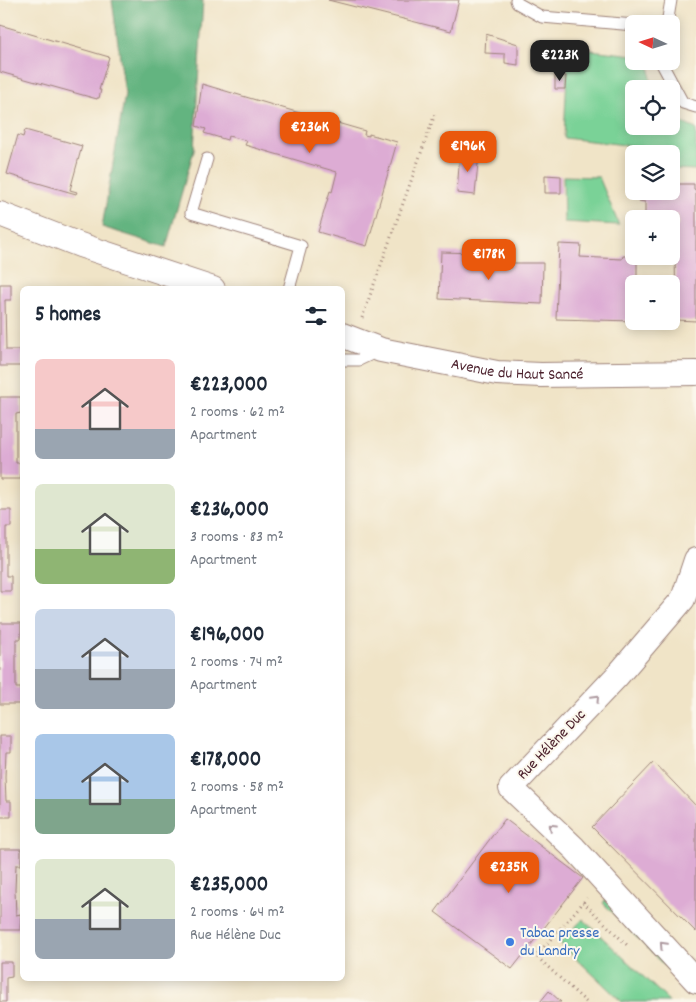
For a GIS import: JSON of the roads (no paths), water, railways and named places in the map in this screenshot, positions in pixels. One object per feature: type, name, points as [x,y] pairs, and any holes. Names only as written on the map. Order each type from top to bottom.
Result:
[{"type":"street","points":[[0,214],[80,246],[204,286]]},
{"type":"street","name":"Avenue du Haut Sancé","points":[[348,337],[381,350],[497,373],[541,375],[696,373]]},
{"type":"street","name":"Rue Hélène Duc","points":[[696,560],[683,599],[617,676],[511,788],[574,848],[696,981]]},
{"type":"lane","points":[[516,0],[517,3],[542,17],[625,24]]},
{"type":"lane","points":[[668,15],[671,0]]},
{"type":"lane","points":[[665,70],[683,103],[696,107]]},
{"type":"lane","points":[[207,159],[191,213],[301,246],[290,286]]},
{"type":"lane","points":[[345,360],[359,360],[381,350]]},
{"type":"place","name":"Tabac presse du Landry","points":[[510,942]]}]
